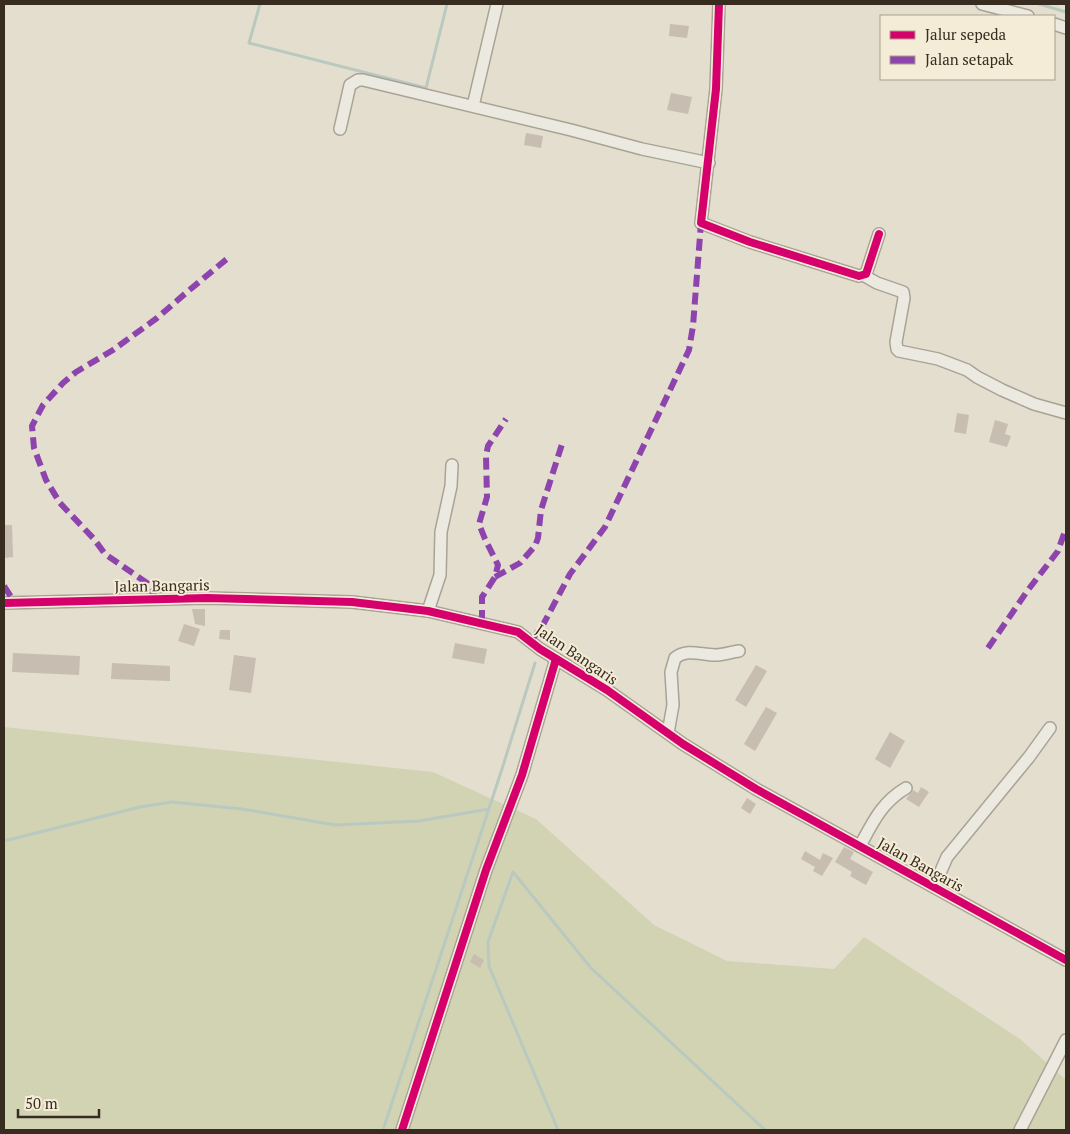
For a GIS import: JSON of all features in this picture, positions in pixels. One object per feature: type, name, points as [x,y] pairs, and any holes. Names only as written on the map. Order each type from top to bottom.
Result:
[{"type":"street","points":[[473,106],[497,4]]},
{"type":"street","points":[[720,4],[716,89],[701,223],[759,245],[833,269],[863,275],[877,283],[903,292],[904,298],[896,342],[899,351],[938,359],[967,370],[1002,390],[1034,404],[1066,413]]},
{"type":"street","points":[[982,4],[1006,7],[1026,15]]},
{"type":"street","points":[[340,129],[350,85],[358,80],[392,86],[642,149],[709,163]]},
{"type":"street","points":[[863,275],[866,274],[869,268],[879,234]]},
{"type":"street","points":[[428,610],[440,575],[441,532],[451,486],[452,465]]},
{"type":"street","name":"Jalan Bangaris","points":[[4,603],[224,598],[352,602],[428,610],[518,632],[748,785],[1066,960]]},
{"type":"street","points":[[668,733],[673,705],[671,672],[675,658],[690,652],[714,655],[739,651]]},
{"type":"street","points":[[402,1130],[486,870],[522,775],[556,659]]},
{"type":"street","points":[[934,887],[947,857],[1029,758],[1050,728]]},
{"type":"street","points":[[860,846],[885,803],[906,788]]},
{"type":"street","points":[[1020,1130],[1066,1040]]},
{"type":"green space","points":[[4,727],[433,772],[536,819],[654,925],[727,961],[834,969],[864,937],[1020,1039],[1066,1080],[1066,1130],[4,1130]]},
{"type":"building","points":[[670,24],[689,26],[687,38],[669,36]]},
{"type":"building","points":[[671,93],[692,97],[688,114],[667,110]]},
{"type":"building","points":[[526,133],[543,136],[541,148],[524,145]]},
{"type":"building","points":[[957,413],[969,415],[966,434],[954,432]]},
{"type":"building","points":[[995,420],[1008,424],[1005,434],[1011,436],[1007,447],[989,442]]},
{"type":"building","points":[[4,525],[12,525],[13,557],[4,558]]},
{"type":"building","points":[[192,609],[205,609],[205,626],[195,624]]},
{"type":"building","points":[[184,624],[200,629],[194,646],[178,641]]},
{"type":"building","points":[[220,630],[230,630],[230,640],[219,639]]},
{"type":"building","points":[[455,643],[487,649],[484,664],[452,658]]},
{"type":"building","points":[[13,653],[80,656],[79,675],[12,672]]},
{"type":"building","points":[[234,655],[256,658],[251,693],[229,690]]},
{"type":"building","points":[[112,663],[170,666],[170,681],[111,679]]},
{"type":"building","points":[[756,665],[767,671],[746,707],[735,700]]},
{"type":"building","points":[[766,707],[777,713],[755,751],[744,744]]},
{"type":"building","points":[[890,732],[905,741],[890,768],[875,759]]},
{"type":"building","points":[[921,787],[929,792],[919,807],[906,799],[913,790],[918,793]]},
{"type":"building","points":[[747,798],[756,804],[750,814],[741,808]]},
{"type":"building","points":[[844,847],[854,852],[850,859],[873,872],[866,885],[850,876],[852,872],[835,862]]},
{"type":"building","points":[[805,851],[820,860],[823,853],[833,858],[822,876],[813,871],[815,867],[801,859]]},
{"type":"building","points":[[474,954],[484,960],[480,968],[470,962]]},
{"type":"waterway","points":[[260,4],[249,43],[426,88],[447,4]]},
{"type":"waterway","points":[[1039,4],[1066,12]]},
{"type":"waterway","points":[[383,1130],[535,663]]},
{"type":"waterway","points":[[4,841],[140,807],[172,802],[242,809],[335,825],[419,821],[489,809]]},
{"type":"waterway","points":[[558,1130],[489,966],[488,942],[513,872],[591,968],[765,1130]]},
{"type":"marked path","points":[[531,641],[544,623],[570,574],[605,527],[689,350],[693,326],[701,223]]},
{"type":"marked path","points":[[157,599],[147,583],[105,554],[94,539],[60,503],[46,480],[34,448],[32,426],[43,405],[63,383],[76,372],[113,350],[157,318],[228,258]]},
{"type":"marked path","points":[[482,622],[482,597],[495,577],[498,565],[479,524],[487,497],[486,456],[488,446],[506,419]]},
{"type":"marked path","points":[[495,577],[520,563],[535,546],[538,538],[541,510],[563,441]]},
{"type":"marked path","points":[[988,648],[1028,590],[1058,551],[1066,528]]},
{"type":"marked path","points":[[4,586],[15,603]]},
{"type":"cycle path","points":[[719,4],[716,89],[701,223],[750,242],[859,276],[866,274],[879,234]]},
{"type":"cycle path","points":[[4,603],[207,598],[352,602],[428,611],[518,632],[540,649],[607,690],[683,744],[756,789],[1066,960]]},
{"type":"cycle path","points":[[402,1130],[486,870],[522,775],[556,659]]}]
